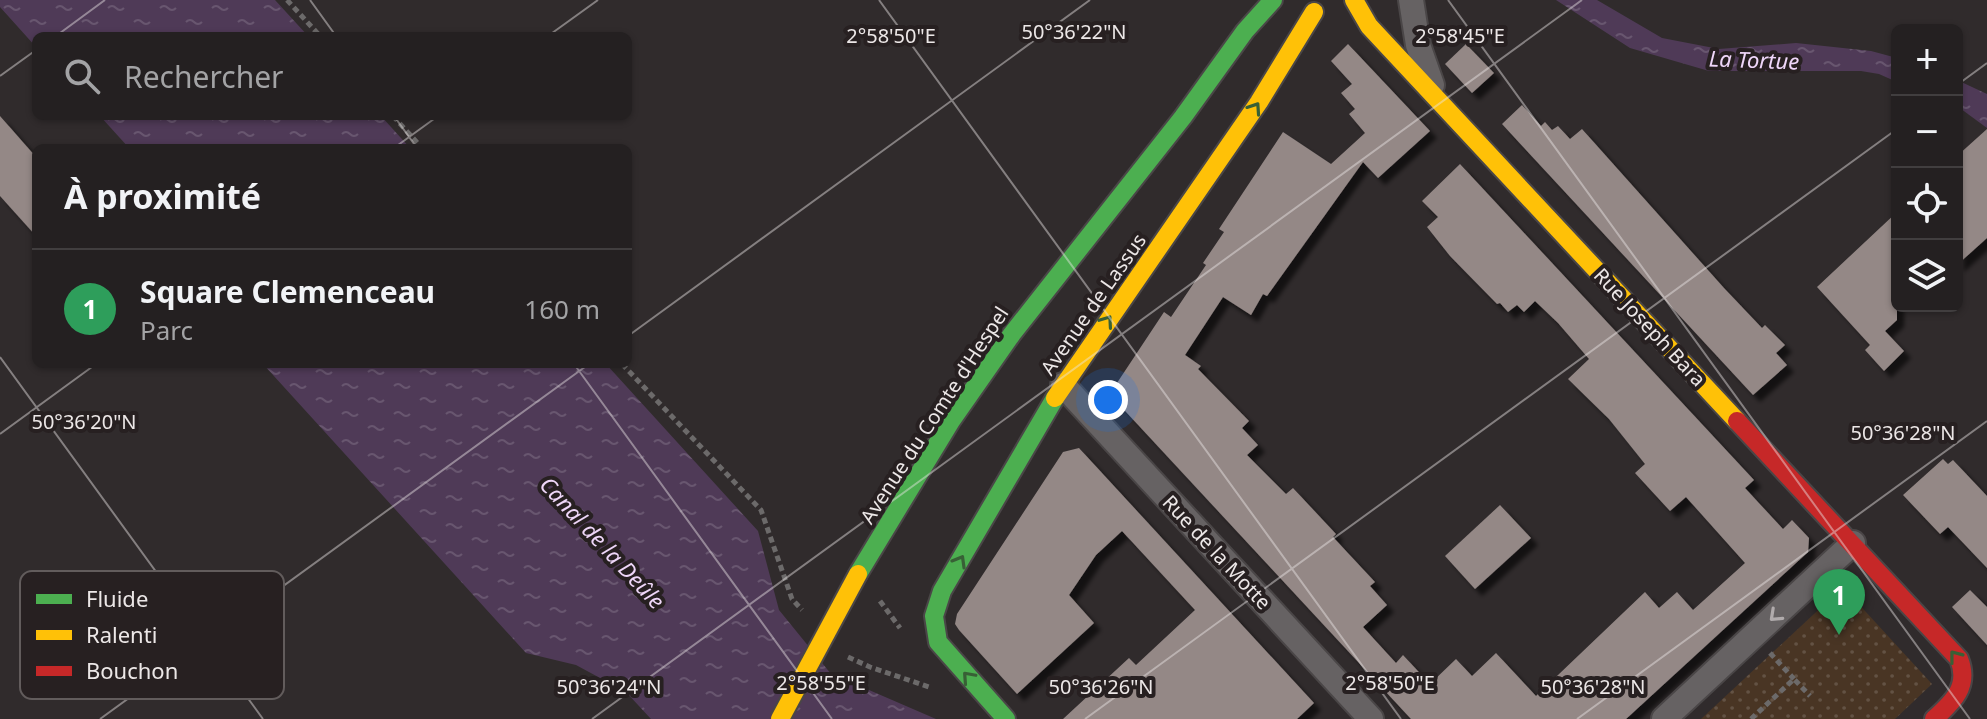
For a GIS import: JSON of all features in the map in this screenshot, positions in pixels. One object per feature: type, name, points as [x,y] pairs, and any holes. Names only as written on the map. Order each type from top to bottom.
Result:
[{"type":"street","name":"Avenue du Comte d'Hespel","points":[[780,719],[858,574],[951,421],[998,353],[1183,117],[1245,31],[1273,0]]},
{"type":"street","name":"Rue Joseph Bara","points":[[1411,0],[1418,45],[1447,111]]},
{"type":"street","name":"Rue Joseph Bara","points":[[1336,4],[1369,26],[1959,659],[1963,667],[1964,685],[1959,695],[1934,719]]},
{"type":"street","points":[[1281,28],[1336,4]]},
{"type":"street","name":"Avenue de Lassus","points":[[1006,719],[946,654],[934,633],[933,617],[942,591],[1063,385],[1259,102],[1336,4]]},
{"type":"street","name":"Avenue du Comte d'Hespel","points":[[1183,117],[1257,46]]},
{"type":"street","name":"Rue de la Motte","points":[[1063,385],[1371,719]]},
{"type":"street","points":[[1664,719],[1853,543]]},
{"type":"path","points":[[287,0],[316,32]]},
{"type":"path","points":[[397,120],[418,144]]},
{"type":"path","points":[[626,368],[761,510],[792,599],[811,620]]},
{"type":"path","points":[[838,652],[870,667],[927,684],[938,692]]},
{"type":"path","points":[[1751,719],[1794,679],[1810,696]]},
{"type":"shaded area","points":[[1843,587],[1932,684],[1895,719],[1701,719]]},
{"type":"water","points":[[0,0],[275,0],[304,32],[32,32],[32,43],[0,7]]},
{"type":"water","name":"La Tortue","points":[[1556,0],[1597,0],[1662,38],[1719,49],[1796,43],[1871,51],[1891,56],[1891,79],[1861,71],[1709,71],[1630,48]]},
{"type":"water","points":[[1963,83],[1987,94],[1987,128],[1963,110]]},
{"type":"water","points":[[104,120],[385,120],[406,144],[125,144]]},
{"type":"water","name":"Canal de la Deûle","points":[[267,368],[610,368],[758,531],[779,610],[840,685],[846,675],[869,690],[936,719],[651,719],[626,692],[576,665],[526,653]]},
{"type":"building","points":[[1348,44],[1430,131],[1378,178],[1363,162],[1267,296],[1263,294],[1251,315],[1223,297],[1185,355],[1201,366],[1198,369],[1249,421],[1242,428],[1258,445],[1247,455],[1286,494],[1293,488],[1375,582],[1370,586],[1387,605],[1363,627],[1396,663],[1403,655],[1430,684],[1456,659],[1472,676],[1496,653],[1536,696],[1645,592],[1659,608],[1677,592],[1693,610],[1745,563],[1686,497],[1670,511],[1635,473],[1645,464],[1609,419],[1568,379],[1589,359],[1558,323],[1535,301],[1524,312],[1517,305],[1508,312],[1500,303],[1497,304],[1450,256],[1427,227],[1438,217],[1422,201],[1460,164],[1754,480],[1745,488],[1783,529],[1792,520],[1809,538],[1808,552],[1626,719],[1411,719],[1114,399],[1113,389],[1164,312],[1171,317],[1206,265],[1203,263],[1224,232],[1219,229],[1283,132],[1331,164],[1365,133],[1349,114],[1355,109],[1341,93],[1352,84],[1331,61]]},
{"type":"building","points":[[1466,44],[1494,73],[1472,93],[1445,64]]},
{"type":"building","points":[[1522,105],[1541,126],[1545,122],[1552,130],[1558,126],[1570,139],[1582,129],[1724,288],[1762,328],[1765,325],[1785,345],[1776,353],[1787,365],[1753,395],[1502,124]]},
{"type":"building","points":[[0,116],[32,152],[32,232],[0,196]]},
{"type":"building","points":[[1987,129],[1987,238],[1963,260],[1963,168],[1963,151]]},
{"type":"building","points":[[1891,218],[1891,312],[1897,312],[1897,320],[1885,331],[1904,351],[1884,371],[1865,350],[1870,345],[1817,287]]},
{"type":"building","points":[[1079,448],[1314,703],[1297,719],[1063,719],[1129,658],[1136,665],[1195,610],[1122,531],[1096,555],[1069,595],[1094,623],[1017,694],[959,630],[955,624],[957,614],[1063,452]]},
{"type":"building","points":[[1943,459],[1948,464],[1953,460],[1987,496],[1987,568],[1948,527],[1940,534],[1903,495]]},
{"type":"building","points":[[1500,505],[1531,538],[1475,589],[1445,556]]},
{"type":"building","points":[[1970,590],[1987,607],[1987,645],[1952,607]]},
{"type":"traffic: fast","points":[[858,574],[951,421],[1012,334],[1183,117],[1245,31],[1273,0]]},
{"type":"traffic: fast","points":[[1006,719],[938,642],[934,616],[942,591],[1055,398]]},
{"type":"traffic: slow","points":[[1354,0],[1369,26],[1737,421]]},
{"type":"traffic: slow","points":[[1055,398],[1259,102],[1314,12]]},
{"type":"traffic: slow","points":[[780,719],[858,574]]},
{"type":"traffic: jam","points":[[1737,421],[1959,659],[1962,677],[1958,693],[1934,719]]},
{"type":"place","name":"Square Clemenceau","points":[[1839,635]]}]
